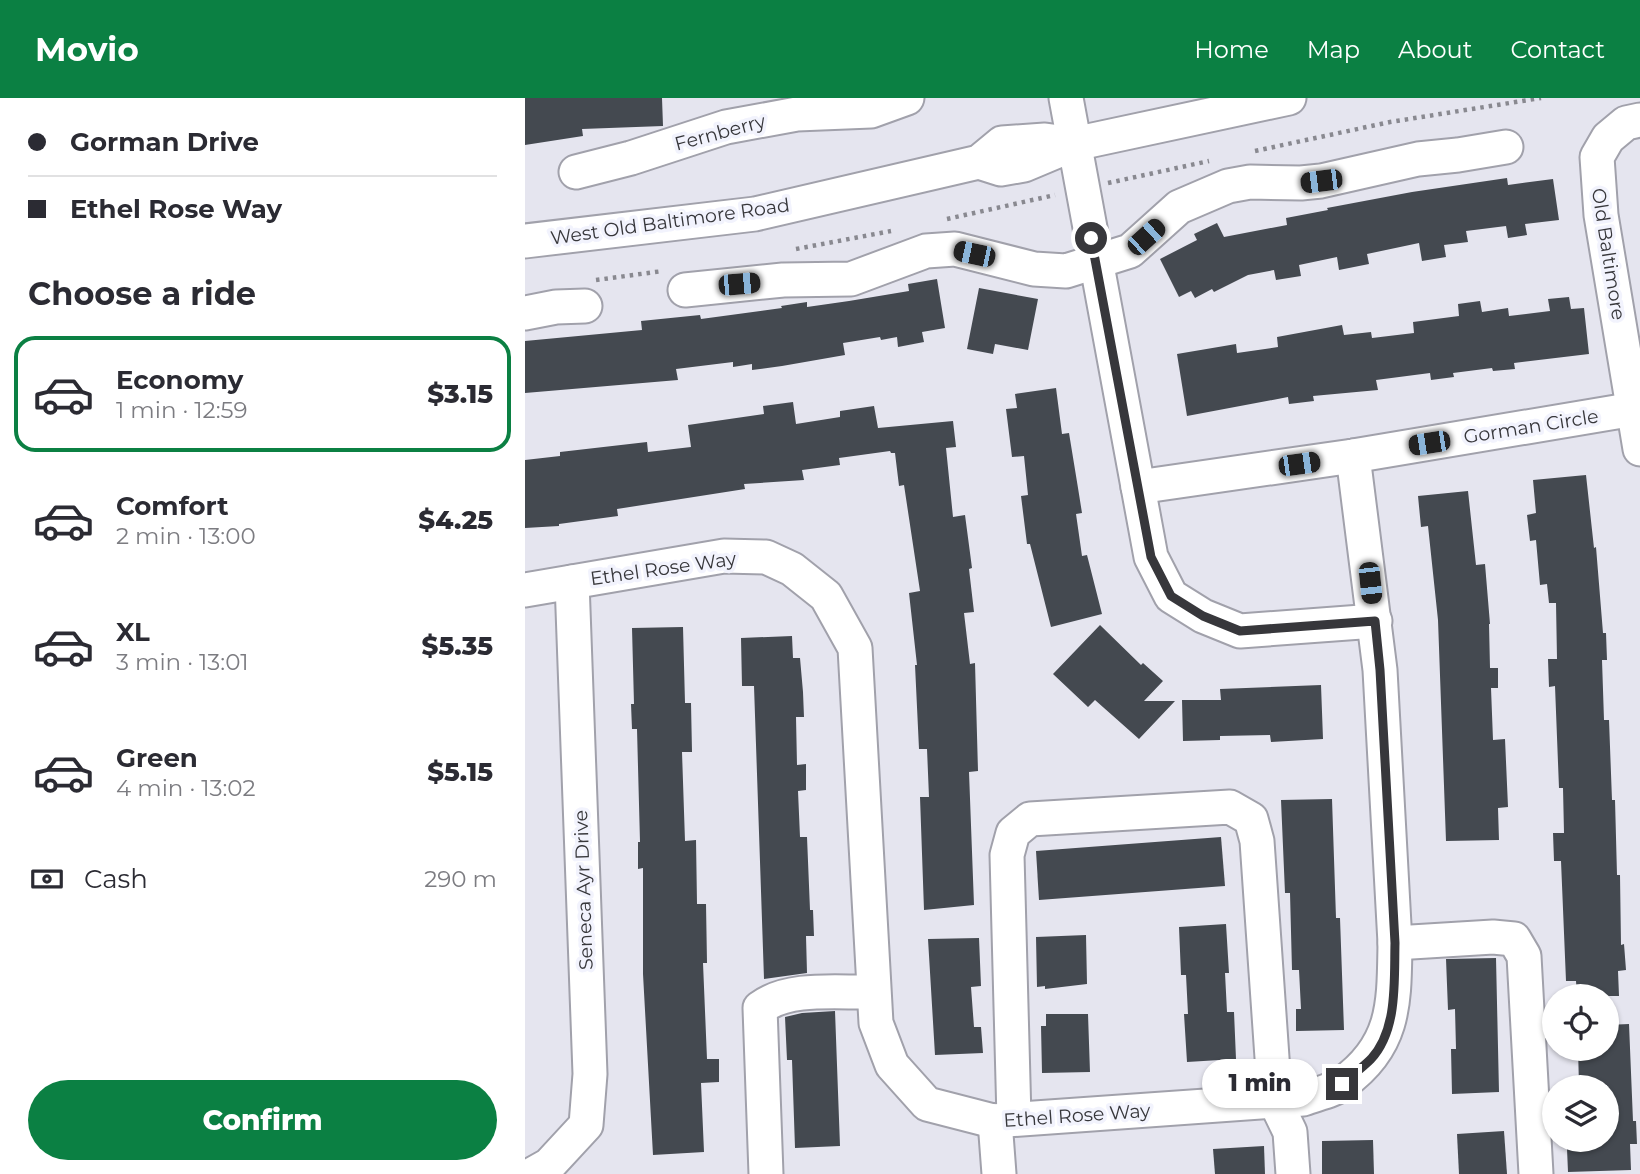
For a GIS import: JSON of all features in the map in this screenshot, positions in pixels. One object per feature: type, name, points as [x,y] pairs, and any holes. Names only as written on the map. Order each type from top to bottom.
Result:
[{"type":"street","name":"Fernberry","points":[[576,172],[631,158],[726,127],[797,114],[870,111],[907,98]]},
{"type":"street","points":[[1066,98],[1151,557],[1171,596],[1203,616],[1240,631],[1375,621]]},
{"type":"street","name":"West Old Baltimore Road","points":[[525,241],[755,214],[979,162],[1002,142],[1045,140],[1074,144],[1289,98]]},
{"type":"street","name":"Old Baltimore","points":[[1637,409],[1601,215],[1597,158],[1608,138],[1626,122],[1640,120]]},
{"type":"street","points":[[679,279],[851,279],[926,251],[955,249],[1034,269],[1066,271],[1130,251],[1179,207],[1228,186],[1250,182],[1321,181],[1418,159],[1506,147]]},
{"type":"street","points":[[525,313],[556,307],[589,293]]},
{"type":"street","points":[[1637,409],[1640,449]]},
{"type":"street","name":"Gorman Circle","points":[[1138,487],[1353,456],[1637,409]]},
{"type":"street","name":"Ethel Rose Way","points":[[525,590],[724,556],[766,557],[792,569],[826,596],[855,648],[876,1023],[892,1065],[927,1104],[1005,1120],[1303,1099],[1342,1084],[1373,1057],[1389,1025],[1395,943],[1380,670],[1353,456]]},
{"type":"street","name":"Seneca Ayr Drive","points":[[553,1168],[586,1125],[590,1074],[572,582]]},
{"type":"street","points":[[999,1174],[1005,1120],[1007,855],[1013,833],[1030,819],[1230,807],[1251,819],[1257,841],[1275,1101],[1290,1132],[1293,1174]]},
{"type":"street","points":[[1395,943],[1493,937],[1514,939],[1524,957],[1536,1174]]},
{"type":"street","points":[[765,1174],[760,1008],[772,999],[807,994],[873,992]]},
{"type":"path","points":[[1254,151],[1390,122],[1541,98]]},
{"type":"path","points":[[941,220],[1214,160]]},
{"type":"path","points":[[795,249],[902,229]]},
{"type":"path","points":[[589,293],[679,279]]},
{"type":"building","points":[[525,98],[662,98],[663,126],[582,129],[583,136],[525,145]]},
{"type":"building","points":[[1507,178],[1508,185],[1553,179],[1559,220],[1525,224],[1527,235],[1508,238],[1506,226],[1466,231],[1468,242],[1444,245],[1446,257],[1422,261],[1419,243],[1367,254],[1369,264],[1339,270],[1337,257],[1299,265],[1301,276],[1276,280],[1274,270],[1248,275],[1195,298],[1191,291],[1179,297],[1160,259],[1197,240],[1194,234],[1217,223],[1224,237],[1287,225],[1286,218],[1328,210],[1327,208]]},
{"type":"building","points":[[937,279],[945,328],[922,332],[924,342],[898,347],[897,337],[881,340],[880,337],[843,343],[845,355],[782,366],[752,370],[752,364],[733,367],[733,362],[676,369],[678,380],[525,393],[525,341],[642,330],[641,321],[700,315],[701,319],[807,302],[807,307],[849,301],[909,291],[908,284]]},
{"type":"building","points":[[979,288],[1038,299],[1028,350],[995,344],[993,354],[967,349]]},
{"type":"building","points":[[1569,297],[1571,309],[1584,308],[1589,354],[1514,363],[1515,369],[1493,371],[1492,368],[1453,373],[1454,377],[1431,380],[1430,373],[1376,380],[1378,390],[1313,396],[1314,401],[1289,404],[1288,397],[1187,416],[1177,354],[1236,344],[1237,353],[1278,347],[1277,337],[1342,325],[1344,335],[1371,332],[1372,338],[1414,333],[1413,322],[1459,316],[1458,304],[1480,301],[1482,312],[1508,308],[1509,316],[1550,311],[1548,299]]},
{"type":"building","points":[[1056,388],[1062,434],[1069,433],[1082,513],[1076,514],[1082,556],[1087,555],[1102,614],[1051,627],[1030,544],[1027,544],[1021,496],[1028,495],[1024,456],[1012,457],[1006,409],[1017,408],[1015,394]]},
{"type":"building","points":[[793,402],[796,424],[840,417],[840,411],[874,406],[878,428],[953,421],[956,447],[946,448],[953,517],[965,515],[974,612],[964,613],[970,664],[975,663],[978,771],[969,772],[974,905],[924,910],[920,797],[929,797],[927,749],[919,749],[917,665],[909,593],[920,591],[904,485],[899,486],[895,453],[890,451],[839,458],[840,465],[802,470],[804,480],[744,484],[745,489],[617,509],[618,516],[559,526],[525,528],[525,460],[560,456],[560,452],[647,442],[648,452],[691,447],[688,425],[764,414],[763,406]]},
{"type":"building","points":[[1586,475],[1594,548],[1596,547],[1603,633],[1606,633],[1607,660],[1602,660],[1604,720],[1609,720],[1617,875],[1620,875],[1621,945],[1624,944],[1626,970],[1618,971],[1619,984],[1576,984],[1576,981],[1566,981],[1561,861],[1554,861],[1553,833],[1564,833],[1563,788],[1559,788],[1555,686],[1549,687],[1548,659],[1557,659],[1556,603],[1549,603],[1547,584],[1540,585],[1536,540],[1530,541],[1527,515],[1536,513],[1533,480]]},
{"type":"building","points":[[1468,491],[1476,565],[1485,564],[1490,624],[1490,668],[1498,668],[1498,688],[1491,688],[1493,740],[1505,739],[1508,807],[1498,808],[1499,840],[1446,841],[1438,620],[1428,526],[1421,527],[1418,496]]},
{"type":"building","points":[[1100,625],[1141,665],[1143,663],[1163,681],[1144,701],[1175,701],[1139,739],[1095,700],[1088,707],[1053,674]]},
{"type":"building","points":[[683,627],[685,703],[691,703],[692,752],[682,752],[685,841],[696,840],[697,904],[706,904],[707,963],[703,963],[707,1059],[719,1059],[719,1082],[701,1083],[704,1152],[653,1155],[643,974],[643,868],[638,869],[640,842],[637,729],[632,729],[631,704],[634,704],[632,628]]},
{"type":"building","points":[[792,636],[793,658],[800,658],[803,692],[804,717],[796,717],[797,765],[806,764],[806,790],[798,791],[800,837],[807,837],[810,910],[813,910],[814,936],[806,936],[807,973],[764,979],[754,686],[742,686],[741,638]]},
{"type":"building","points":[[1321,685],[1323,739],[1271,742],[1270,735],[1220,736],[1220,740],[1183,741],[1182,700],[1221,700],[1220,689]]},
{"type":"building","points":[[1332,799],[1336,918],[1340,918],[1344,1030],[1296,1031],[1296,1009],[1301,1009],[1299,970],[1292,970],[1290,893],[1285,893],[1281,800]]},
{"type":"building","points":[[1221,837],[1225,886],[1039,900],[1036,851]]},
{"type":"building","points":[[1226,924],[1229,973],[1225,973],[1227,1012],[1234,1012],[1236,1059],[1187,1062],[1184,1014],[1188,1014],[1186,975],[1181,975],[1179,927]]},
{"type":"building","points":[[1086,935],[1087,984],[1045,989],[1045,986],[1037,987],[1036,937]]},
{"type":"building","points":[[979,938],[981,986],[971,987],[974,1027],[981,1027],[983,1053],[935,1055],[928,939]]},
{"type":"building","points":[[1496,958],[1499,1092],[1452,1094],[1451,1049],[1456,1049],[1455,1009],[1448,1010],[1446,959]]},
{"type":"building","points":[[835,1011],[840,1146],[795,1148],[792,1060],[787,1060],[785,1017]]},
{"type":"building","points":[[1046,1014],[1088,1014],[1090,1072],[1042,1073],[1041,1026],[1046,1026]]},
{"type":"building","points":[[1619,1024],[1629,1024],[1633,1121],[1636,1121],[1637,1144],[1630,1144],[1631,1170],[1568,1172],[1567,1152],[1619,1152],[1619,1075],[1579,1075],[1578,1061],[1619,1061]]},
{"type":"building","points":[[1504,1131],[1507,1174],[1459,1174],[1457,1134]]},
{"type":"building","points":[[1373,1140],[1374,1174],[1322,1174],[1322,1141]]},
{"type":"building","points":[[1264,1146],[1265,1174],[1215,1174],[1213,1149]]},
{"type":"route","points":[[1091,238],[1151,557],[1171,596],[1203,616],[1240,631],[1375,621],[1395,943],[1394,976],[1389,1025],[1373,1057],[1342,1084]]}]
